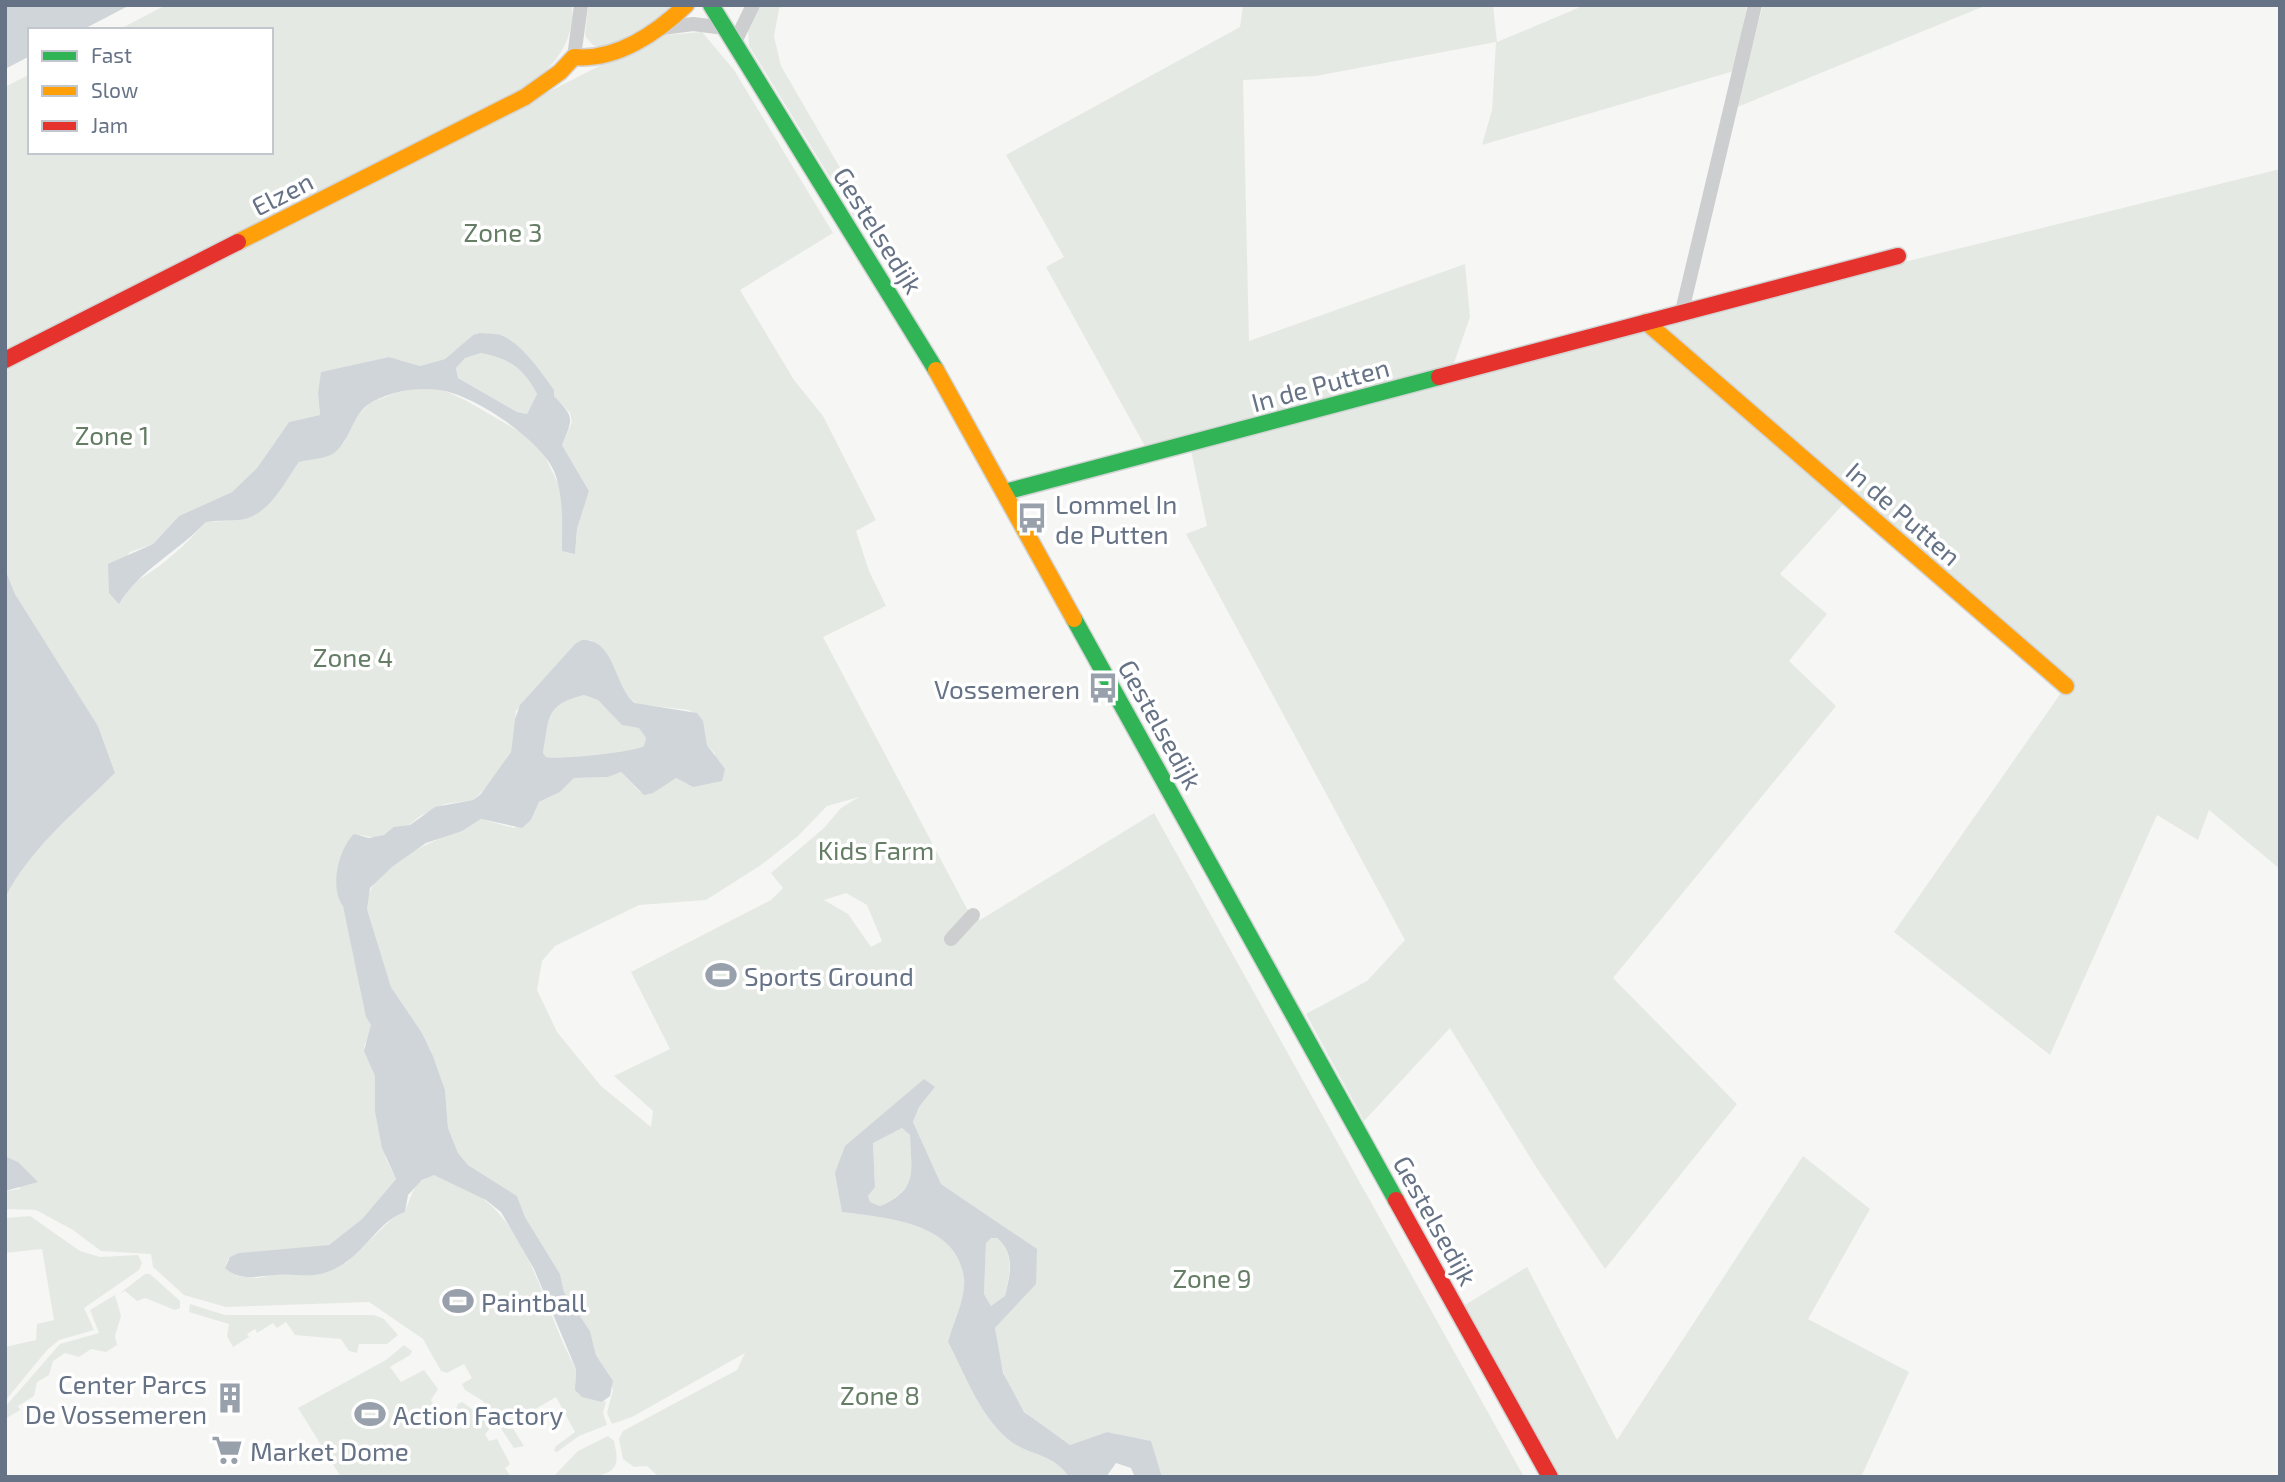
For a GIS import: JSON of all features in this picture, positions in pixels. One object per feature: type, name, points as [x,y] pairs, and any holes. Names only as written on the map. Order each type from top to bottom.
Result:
[{"type":"street","points":[[581,5],[574,57],[595,59],[662,28],[693,24],[725,28]]},
{"type":"street","points":[[662,28],[686,5]]},
{"type":"street","name":"Gestelsedijk","points":[[712,5],[874,267],[1005,492],[1550,1477]]},
{"type":"street","points":[[734,44],[753,5]]},
{"type":"street","points":[[1682,311],[1755,5]]},
{"type":"street","name":"Elzen","points":[[5,360],[508,106],[560,72],[574,57]]},
{"type":"street","name":"In de Putten","points":[[1005,492],[1898,256]]},
{"type":"street","name":"In de Putten","points":[[1646,322],[2066,686]]},
{"type":"street","points":[[951,939],[973,915]]},
{"type":"green space","points":[[166,5],[572,5],[570,32],[559,55],[542,74],[520,90],[5,350],[5,87],[28,75],[28,154],[273,154],[273,28],[122,28]]},
{"type":"green space","points":[[588,5],[677,5],[667,15],[604,48],[593,45],[585,36]]},
{"type":"green space","points":[[760,5],[783,5],[779,9],[774,36],[781,66],[868,216],[858,223],[749,46],[748,29]]},
{"type":"green space","points":[[1243,5],[1493,5],[1497,42],[1585,5],[1747,5],[1734,71],[1482,145],[1492,110],[1496,42],[1316,76],[1243,80],[1249,341],[1465,264],[1470,317],[1452,369],[1146,448],[1046,267],[1064,257],[1006,155],[1240,27]]},
{"type":"green space","points":[[1763,5],[1987,5],[1735,108]]},
{"type":"green space","points":[[702,32],[734,70],[833,233],[740,290],[794,380],[823,416],[876,520],[856,531],[869,571],[886,606],[823,637],[967,909],[980,920],[1154,813],[1524,1477],[1162,1477],[1150,1441],[1107,1432],[1070,1445],[1036,1422],[1019,1405],[1008,1385],[998,1349],[995,1328],[1035,1284],[1036,1249],[941,1184],[913,1122],[919,1107],[935,1087],[845,1146],[842,1212],[917,1226],[949,1245],[959,1260],[964,1286],[948,1342],[968,1383],[983,1410],[1002,1433],[1013,1443],[1056,1464],[1069,1477],[659,1477],[647,1466],[634,1467],[623,1459],[619,1439],[623,1431],[737,1370],[745,1353],[632,1417],[612,1424],[607,1413],[613,1390],[608,1373],[596,1355],[590,1331],[564,1292],[560,1274],[525,1217],[517,1196],[468,1165],[458,1153],[448,1128],[445,1090],[433,1056],[422,1033],[391,987],[367,909],[370,892],[380,877],[394,864],[430,843],[481,819],[514,828],[531,820],[539,802],[560,792],[574,778],[608,777],[621,772],[640,792],[676,778],[687,784],[715,754],[707,745],[700,717],[689,710],[638,704],[624,691],[606,654],[591,640],[575,644],[516,711],[511,752],[489,785],[473,800],[445,804],[420,816],[409,825],[376,838],[360,835],[346,852],[340,869],[339,896],[371,1025],[371,1035],[364,1046],[375,1076],[375,1112],[386,1159],[396,1179],[362,1219],[329,1245],[228,1259],[225,1267],[237,1276],[257,1278],[346,1263],[396,1215],[405,1212],[414,1189],[422,1181],[434,1175],[465,1187],[490,1204],[510,1227],[525,1253],[576,1369],[575,1384],[602,1402],[606,1401],[603,1413],[607,1425],[579,1436],[557,1452],[554,1451],[556,1446],[575,1432],[556,1397],[510,1424],[524,1446],[514,1448],[483,1401],[465,1390],[462,1384],[472,1378],[464,1364],[447,1373],[441,1371],[423,1339],[369,1302],[226,1307],[184,1295],[153,1267],[151,1254],[101,1251],[73,1230],[36,1210],[5,1209],[5,1191],[20,1189],[18,1162],[5,1156],[5,898],[41,846],[115,773],[98,726],[15,594],[5,569],[5,368],[663,35]],"holes":[[[473,335],[502,335],[533,362],[554,396],[570,413],[572,422],[562,445],[589,491],[577,529],[575,554],[559,486],[543,452],[531,438],[443,390],[417,388],[370,403],[353,420],[344,443],[299,462],[288,478],[241,520],[206,522],[185,544],[150,573],[109,593],[110,579],[130,552],[153,544],[179,516],[232,492],[257,468],[289,422],[320,415],[318,393],[322,372],[389,357],[420,366],[445,359]],[[859,797],[841,808],[824,828],[771,873],[783,888],[771,900],[631,972],[670,1049],[614,1076],[653,1111],[651,1127],[601,1086],[557,1032],[537,990],[542,961],[555,946],[639,905],[706,900],[761,865],[798,836],[827,806]],[[846,893],[867,905],[882,941],[871,947],[848,914],[824,900]]]},
{"type":"green space","points":[[2280,169],[2280,869],[2209,810],[2198,840],[2157,815],[2050,1055],[1894,932],[2063,690],[1675,340],[1662,322]]},
{"type":"green space","points":[[1639,328],[1846,501],[1780,574],[1827,614],[1789,661],[1836,706],[1613,978],[1737,1104],[1605,1269],[1538,1170],[1450,1028],[1364,1121],[1306,1014],[1367,981],[1405,940],[1186,534],[1207,526],[1190,446]]},
{"type":"green space","points":[[481,353],[508,362],[526,377],[537,394],[527,414],[517,412],[458,378],[456,368],[464,358]]},
{"type":"green space","points":[[584,695],[598,700],[626,726],[639,727],[646,738],[644,746],[596,755],[546,757],[543,753],[551,715],[562,703]]},
{"type":"green space","points":[[902,1128],[910,1135],[910,1178],[901,1193],[880,1206],[870,1202],[868,1196],[875,1186],[873,1142]]},
{"type":"green space","points":[[1803,1156],[1870,1209],[1808,1319],[1909,1372],[1861,1477],[1559,1477],[1465,1305],[1527,1267],[1617,1440]]},
{"type":"green space","points":[[30,1216],[80,1251],[100,1257],[138,1255],[142,1263],[139,1270],[84,1308],[94,1330],[59,1340],[47,1350],[5,1401],[5,1347],[36,1340],[37,1324],[54,1320],[42,1249],[5,1253],[5,1218]]},
{"type":"green space","points":[[990,1238],[997,1238],[1003,1244],[1010,1265],[1005,1297],[991,1306],[984,1294],[986,1243]]},
{"type":"green space","points":[[145,1274],[150,1274],[180,1301],[180,1308],[175,1310],[145,1298],[137,1301],[125,1291],[119,1294]]},
{"type":"green space","points":[[115,1295],[121,1316],[115,1336],[117,1345],[106,1352],[91,1349],[79,1357],[65,1353],[53,1361],[49,1375],[37,1382],[34,1396],[18,1406],[20,1410],[5,1419],[5,1407],[60,1344],[99,1333],[90,1310]]},
{"type":"green space","points":[[190,1304],[225,1315],[374,1315],[384,1319],[398,1335],[387,1344],[359,1344],[357,1353],[349,1351],[341,1339],[295,1335],[286,1322],[277,1328],[273,1323],[257,1333],[255,1329],[247,1334],[249,1337],[233,1347],[227,1336],[229,1324],[189,1312]]},
{"type":"green space","name":"Action Factory","points":[[404,1345],[412,1351],[410,1355],[390,1367],[401,1382],[424,1370],[438,1389],[431,1400],[448,1428],[458,1404],[462,1402],[483,1417],[489,1430],[485,1434],[489,1441],[497,1439],[510,1464],[505,1468],[511,1477],[341,1477],[298,1408],[386,1360]]},
{"type":"green space","points":[[608,1436],[614,1441],[616,1452],[617,1461],[613,1469],[598,1476],[553,1477],[578,1451]]},
{"type":"shaded area","points":[[5,5],[130,5],[86,28],[28,28],[28,57],[5,69]]},
{"type":"shaded area","points":[[473,335],[501,335],[511,340],[544,375],[554,390],[554,396],[569,414],[570,423],[562,445],[589,491],[577,529],[575,554],[562,551],[562,510],[557,481],[547,459],[535,446],[504,420],[469,400],[439,390],[413,390],[388,395],[365,407],[345,441],[334,453],[327,457],[299,462],[275,497],[260,512],[240,520],[206,522],[137,581],[119,604],[109,593],[108,564],[153,544],[179,516],[232,492],[257,468],[289,422],[320,415],[318,393],[321,372],[389,357],[420,366],[445,359]],"holes":[[[481,353],[515,366],[532,385],[537,394],[527,414],[517,412],[458,378],[456,368],[465,358]]]},
{"type":"shaded area","points":[[5,569],[15,594],[98,726],[115,773],[41,846],[5,898]]},
{"type":"shaded area","points":[[582,640],[593,641],[601,647],[608,655],[628,696],[635,703],[697,713],[703,721],[707,745],[725,769],[722,781],[693,787],[676,778],[653,793],[644,795],[621,772],[608,777],[574,778],[560,792],[539,802],[531,820],[522,828],[481,819],[462,831],[426,843],[393,866],[370,888],[367,909],[391,987],[422,1033],[433,1056],[445,1090],[448,1128],[458,1153],[468,1165],[517,1196],[525,1217],[560,1274],[564,1292],[590,1331],[596,1355],[613,1381],[610,1396],[602,1402],[582,1397],[575,1390],[576,1369],[534,1269],[501,1212],[486,1200],[434,1175],[422,1180],[408,1195],[405,1212],[385,1224],[359,1251],[337,1268],[312,1275],[249,1277],[237,1275],[225,1268],[230,1257],[239,1253],[329,1245],[362,1219],[396,1179],[382,1148],[375,1112],[375,1076],[364,1051],[371,1025],[366,1017],[337,889],[340,858],[354,834],[369,838],[384,835],[394,827],[410,825],[435,807],[473,800],[481,794],[511,752],[515,719],[520,705],[575,644]],"holes":[[[584,695],[598,700],[622,725],[639,728],[646,738],[644,746],[596,755],[546,757],[543,753],[547,731],[555,709],[562,703]]]},
{"type":"shaded area","points":[[924,1079],[935,1087],[919,1107],[913,1122],[941,1184],[1037,1249],[1036,1284],[995,1328],[1003,1373],[1024,1412],[1070,1445],[1107,1432],[1151,1441],[1162,1477],[1135,1477],[1131,1468],[1116,1463],[1106,1477],[1069,1477],[1056,1464],[1013,1443],[1002,1433],[975,1397],[948,1342],[964,1286],[959,1260],[949,1245],[917,1226],[842,1212],[835,1173],[845,1146]],"holes":[[[902,1128],[910,1135],[910,1178],[901,1193],[880,1206],[870,1202],[868,1196],[875,1187],[873,1143]],[[991,1238],[997,1238],[1003,1244],[1010,1265],[1005,1296],[991,1306],[984,1294],[986,1243]]]},
{"type":"shaded area","points":[[5,1156],[18,1162],[38,1182],[5,1191]]},
{"type":"traffic: fast","points":[[711,5],[936,370]]},
{"type":"traffic: fast","points":[[1005,492],[1439,377]]},
{"type":"traffic: fast","points":[[1074,619],[1396,1200]]},
{"type":"traffic: slow","points":[[238,242],[525,97],[560,72],[574,57],[605,54],[635,43],[686,5]]},
{"type":"traffic: slow","points":[[1646,322],[2066,686]]},
{"type":"traffic: slow","points":[[936,370],[1074,619]]},
{"type":"traffic: jam","points":[[5,360],[238,242]]},
{"type":"traffic: jam","points":[[1439,377],[1898,256]]},
{"type":"traffic: jam","points":[[1396,1200],[1550,1477]]},
{"type":"place","name":"Lommel In de Putten","points":[[1032,518]]},
{"type":"place","name":"Vossemeren","points":[[1103,688]]},
{"type":"place","name":"Sports Ground","points":[[721,975]]},
{"type":"place","name":"Paintball","points":[[458,1301]]},
{"type":"place","name":"Center Parcs De Vossemeren","points":[[230,1398]]},
{"type":"place","name":"Action Factory","points":[[370,1414]]},
{"type":"place","name":"Market Dome","points":[[227,1450]]},
{"type":"park label","name":"Zone 3","points":[[503,231]]},
{"type":"park label","name":"Zone 1","points":[[112,434]]},
{"type":"park label","name":"Zone 4","points":[[353,656]]},
{"type":"park label","name":"Kids Farm","points":[[876,849]]},
{"type":"park label","name":"Zone 9","points":[[1212,1277]]},
{"type":"park label","name":"Zone 8","points":[[880,1394]]}]
